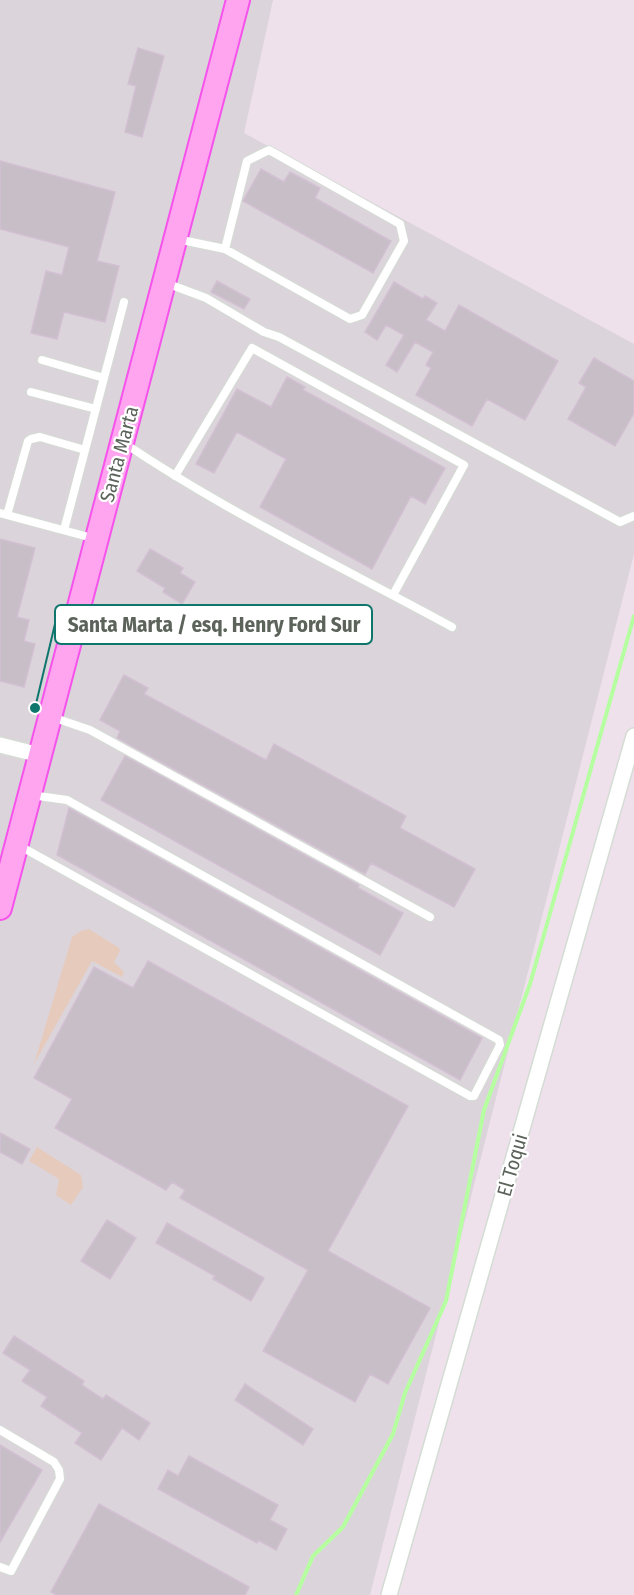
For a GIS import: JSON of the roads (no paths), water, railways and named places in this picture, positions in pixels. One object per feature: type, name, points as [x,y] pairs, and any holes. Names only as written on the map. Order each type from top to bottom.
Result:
[{"type":"main road","name":"Santa Marta","points":[[0,908],[238,0]]},
{"type":"street","name":"El Toqui","points":[[390,1595],[634,736]]},
{"type":"street","points":[[0,745],[40,755]]},
{"type":"lane","points":[[176,239],[225,249],[350,319],[362,315],[404,241],[400,224],[268,150],[247,161],[225,249]]},
{"type":"lane","points":[[164,282],[206,298],[264,332],[279,337],[620,522],[634,516]]},
{"type":"lane","points":[[64,530],[124,302]]},
{"type":"lane","points":[[175,476],[252,348],[464,465],[393,595]]},
{"type":"lane","points":[[42,360],[104,378]]},
{"type":"lane","points":[[31,392],[96,409]]},
{"type":"lane","points":[[86,450],[40,437],[28,441],[4,514],[97,540]]},
{"type":"lane","points":[[122,442],[175,476],[291,542],[452,627]]},
{"type":"lane","points":[[51,716],[90,730],[429,917]]},
{"type":"lane","points":[[17,844],[470,1096],[474,1096],[500,1045],[499,1040],[68,800],[30,795]]},
{"type":"lane","points":[[0,1430],[54,1462],[59,1470],[60,1479],[11,1571],[0,1567]]},
{"type":"waterway","points":[[296,1595],[313,1556],[343,1527],[393,1434],[405,1393],[446,1301],[484,1110],[530,984],[634,616]]},
{"type":"place","name":"Santa Marta / esq. Henry Ford Sur","points":[[35,708]]}]
